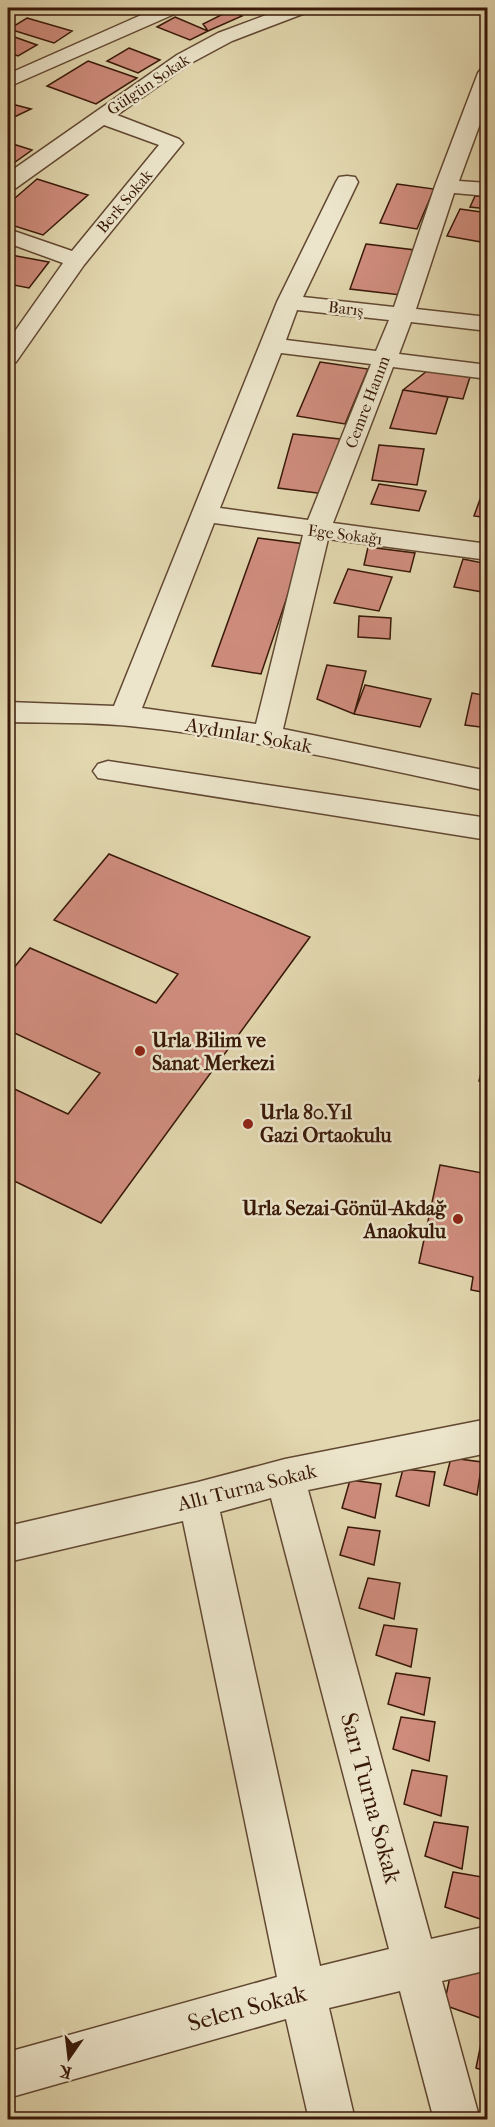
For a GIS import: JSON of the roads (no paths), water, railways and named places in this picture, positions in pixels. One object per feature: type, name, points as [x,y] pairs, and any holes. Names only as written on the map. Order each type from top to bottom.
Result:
[{"type":"street","points":[[8,81],[166,8]]},
{"type":"street","name":"Gülgün Sokak","points":[[8,183],[184,59],[225,36],[301,8]]},
{"type":"street","name":"Cemre Hanım","points":[[267,736],[317,530],[403,313],[487,73]]},
{"type":"street","name":"Berk Sokak","points":[[8,357],[75,260],[172,143],[100,116]]},
{"type":"street","points":[[125,715],[289,302],[347,182]]},
{"type":"street","points":[[446,186],[488,190]]},
{"type":"street","points":[[8,236],[75,260]]},
{"type":"street","name":"Barış","points":[[289,302],[488,324]]},
{"type":"street","points":[[273,345],[488,372]]},
{"type":"street","name":"Ege Sokağı","points":[[204,514],[488,552]]},
{"type":"street","points":[[8,692],[62,710]]},
{"type":"street","name":"Aydınlar Sokak","points":[[8,712],[62,710],[125,715],[267,736],[488,781]]},
{"type":"street","points":[[108,771],[488,829]]},
{"type":"street","name":"Allı Turna Sokak","points":[[8,1544],[198,1500],[285,1477],[488,1436]]},
{"type":"street","name":"Sarı Turna Sokak","points":[[285,1477],[457,2120]]},
{"type":"street","points":[[198,1500],[332,2120]]},
{"type":"street","name":"Selen Sokak","points":[[8,2075],[303,1992],[488,1948]]},
{"type":"place","name":"Urla Bilim ve Sanat Merkezi","points":[[140,1051]]},
{"type":"place","name":"Urla 80.Yıl Gazi Ortaokulu","points":[[248,1124]]},
{"type":"place","name":"Urla Sezai-Gönül-Akdağ Anaokulu","points":[[458,1219]]}]
